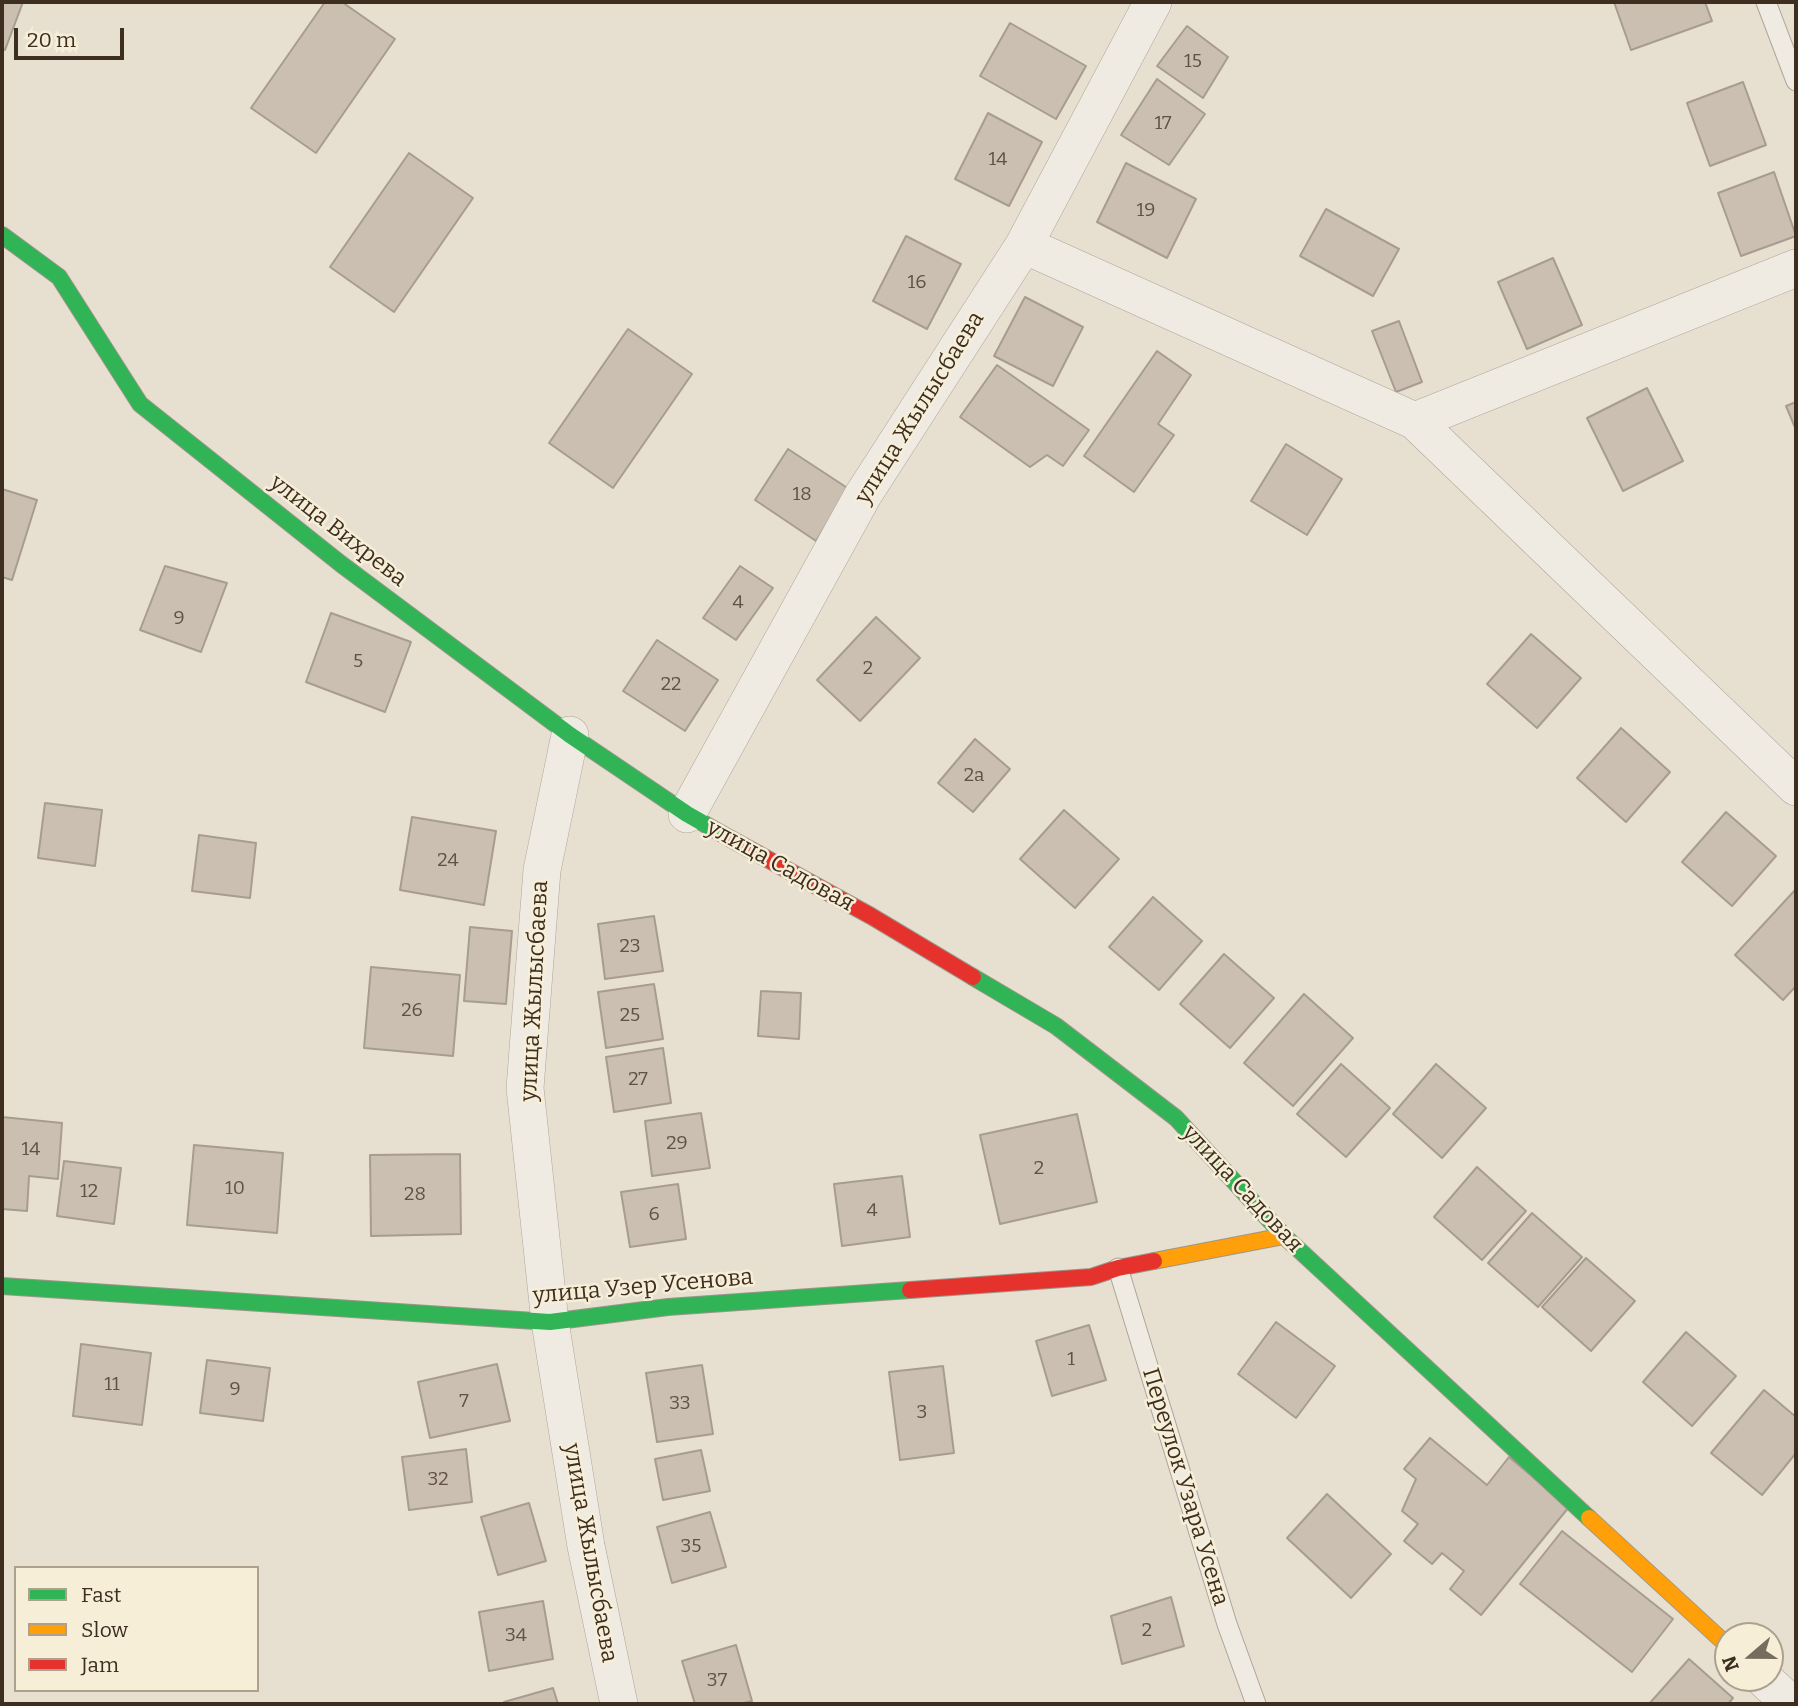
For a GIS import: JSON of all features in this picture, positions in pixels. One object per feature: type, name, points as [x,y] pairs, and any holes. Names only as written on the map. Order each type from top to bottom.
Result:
[{"type":"street","name":"улица Жылысбаева","points":[[690,815],[863,495],[1024,245],[1153,2]]},
{"type":"street","name":"улица Вихрева","points":[[2,235],[59,277],[140,404],[341,564],[570,735],[690,815]]},
{"type":"street","points":[[1024,245],[1415,421],[1796,787]]},
{"type":"street","points":[[1415,421],[1796,268]]},
{"type":"street","name":"улица Жылысбаева","points":[[570,735],[542,870],[525,1088],[550,1322],[586,1546],[619,1704]]},
{"type":"street","name":"улица Садовая","points":[[690,815],[871,916],[1056,1026],[1175,1118],[1284,1236],[1714,1633]]},
{"type":"street","name":"улица Узер Усенова","points":[[2,1286],[550,1322],[668,1307],[1091,1277],[1118,1268],[1284,1236]]},
{"type":"street","points":[[1778,1692],[1791,1704]]},
{"type":"lane","points":[[1766,2],[1796,81]]},
{"type":"lane","name":"Переулок Узара Усена","points":[[1118,1268],[1227,1624],[1256,1704]]},
{"type":"building","points":[[2,2],[23,2],[5,50],[2,48]]},
{"type":"building","points":[[325,2],[342,2],[395,39],[316,153],[251,108]]},
{"type":"building","points":[[1614,2],[1705,2],[1712,21],[1631,50]]},
{"type":"building","points":[[1010,23],[1086,66],[1056,119],[980,76]]},
{"type":"building","points":[[1187,26],[1228,57],[1203,98],[1157,66]]},
{"type":"building","points":[[1157,79],[1205,114],[1169,165],[1121,135]]},
{"type":"building","points":[[1743,82],[1766,145],[1710,166],[1687,103]]},
{"type":"building","points":[[988,113],[1042,142],[1009,206],[955,179]]},
{"type":"building","points":[[409,153],[473,198],[394,312],[330,267]]},
{"type":"building","points":[[1126,163],[1196,199],[1167,258],[1097,222]]},
{"type":"building","points":[[1774,172],[1796,236],[1741,256],[1718,193]]},
{"type":"building","points":[[1326,209],[1399,249],[1373,296],[1300,256]]},
{"type":"building","points":[[906,236],[961,264],[927,329],[873,301]]},
{"type":"building","points":[[1553,258],[1582,325],[1527,349],[1498,282]]},
{"type":"building","points":[[1025,297],[1083,327],[1053,386],[994,356]]},
{"type":"building","points":[[1399,321],[1422,382],[1396,392],[1372,331]]},
{"type":"building","points":[[628,329],[692,374],[613,488],[549,443]]},
{"type":"building","points":[[1157,351],[1191,375],[1158,424],[1174,435],[1134,492],[1084,456]]},
{"type":"building","points":[[997,365],[1089,430],[1063,466],[1047,455],[1030,467],[960,417]]},
{"type":"building","points":[[1647,388],[1683,461],[1623,491],[1587,418]]},
{"type":"building","points":[[1796,402],[1796,430],[1786,406]]},
{"type":"building","points":[[1286,444],[1342,479],[1307,535],[1251,501]]},
{"type":"building","points":[[788,449],[849,489],[816,541],[755,500]]},
{"type":"building","points":[[2,489],[37,500],[12,580],[2,577]]},
{"type":"building","points":[[165,566],[227,583],[201,652],[140,630]]},
{"type":"building","points":[[740,566],[773,588],[736,640],[703,618]]},
{"type":"building","points":[[331,613],[411,642],[385,712],[306,682]]},
{"type":"building","points":[[876,617],[920,658],[860,721],[817,680]]},
{"type":"building","points":[[1531,634],[1581,678],[1537,728],[1487,684]]},
{"type":"building","points":[[657,640],[718,680],[685,731],[623,691]]},
{"type":"building","points":[[1621,728],[1670,772],[1626,822],[1577,778]]},
{"type":"building","points":[[975,739],[1010,769],[973,812],[938,783]]},
{"type":"building","points":[[45,803],[102,810],[95,866],[38,858]]},
{"type":"building","points":[[1064,810],[1119,859],[1075,908],[1020,859]]},
{"type":"building","points":[[1726,812],[1776,856],[1732,906],[1682,862]]},
{"type":"building","points":[[412,817],[496,831],[484,905],[400,890]]},
{"type":"building","points":[[199,835],[256,843],[250,898],[192,891]]},
{"type":"building","points":[[1796,889],[1796,986],[1783,1000],[1735,955]]},
{"type":"building","points":[[1153,897],[1202,941],[1159,990],[1109,947]]},
{"type":"building","points":[[654,916],[663,971],[605,979],[598,924]]},
{"type":"building","points":[[470,927],[512,931],[506,1004],[464,1001]]},
{"type":"building","points":[[1224,954],[1274,998],[1230,1048],[1180,1004]]},
{"type":"building","points":[[371,967],[460,975],[453,1056],[364,1048]]},
{"type":"building","points":[[654,984],[663,1039],[606,1048],[598,992]]},
{"type":"building","points":[[761,991],[801,993],[799,1039],[758,1036]]},
{"type":"building","points":[[1304,994],[1353,1038],[1293,1106],[1244,1063]]},
{"type":"building","points":[[663,1048],[671,1103],[614,1112],[606,1057]]},
{"type":"building","points":[[1341,1064],[1390,1108],[1346,1157],[1297,1114]]},
{"type":"building","points":[[1436,1064],[1486,1108],[1442,1158],[1393,1114]]},
{"type":"building","points":[[701,1113],[710,1168],[652,1176],[645,1121]]},
{"type":"building","points":[[1077,1114],[1097,1202],[1000,1224],[980,1135]]},
{"type":"building","points":[[2,1117],[62,1123],[58,1179],[29,1176],[27,1211],[2,1209]]},
{"type":"building","points":[[194,1145],[283,1153],[277,1233],[187,1225]]},
{"type":"building","points":[[460,1154],[461,1234],[371,1236],[370,1155]]},
{"type":"building","points":[[64,1161],[121,1168],[114,1224],[57,1216]]},
{"type":"building","points":[[1477,1167],[1526,1211],[1482,1260],[1434,1217]]},
{"type":"building","points":[[902,1176],[910,1237],[842,1246],[834,1184]]},
{"type":"building","points":[[678,1184],[686,1239],[630,1247],[621,1192]]},
{"type":"building","points":[[1532,1213],[1582,1257],[1538,1307],[1488,1263]]},
{"type":"building","points":[[1586,1258],[1635,1301],[1591,1351],[1542,1307]]},
{"type":"building","points":[[1276,1322],[1335,1366],[1296,1418],[1238,1374]]},
{"type":"building","points":[[1089,1325],[1106,1380],[1052,1396],[1036,1341]]},
{"type":"building","points":[[1686,1332],[1736,1376],[1692,1426],[1643,1382]]},
{"type":"building","points":[[81,1344],[151,1353],[142,1425],[73,1416]]},
{"type":"building","points":[[207,1360],[270,1368],[263,1421],[200,1413]]},
{"type":"building","points":[[497,1364],[510,1421],[430,1438],[418,1382]]},
{"type":"building","points":[[702,1365],[713,1434],[657,1442],[646,1373]]},
{"type":"building","points":[[943,1366],[954,1453],[900,1460],[889,1372]]},
{"type":"building","points":[[1764,1390],[1796,1417],[1796,1453],[1762,1495],[1711,1453]]},
{"type":"building","points":[[1430,1438],[1487,1485],[1509,1457],[1569,1507],[1481,1615],[1450,1589],[1464,1571],[1442,1553],[1432,1564],[1404,1541],[1418,1524],[1402,1511],[1416,1479],[1404,1469]]},
{"type":"building","points":[[466,1449],[472,1502],[409,1510],[402,1457]]},
{"type":"building","points":[[701,1450],[710,1491],[663,1500],[655,1459]]},
{"type":"building","points":[[1327,1494],[1391,1554],[1351,1598],[1287,1538]]},
{"type":"building","points":[[529,1503],[546,1561],[498,1575],[481,1517]]},
{"type":"building","points":[[710,1512],[726,1567],[672,1583],[657,1527]]},
{"type":"building","points":[[1562,1531],[1673,1619],[1632,1672],[1520,1584]]},
{"type":"building","points":[[1171,1597],[1184,1646],[1122,1664],[1111,1616]]},
{"type":"building","points":[[543,1601],[553,1659],[489,1671],[479,1612]]},
{"type":"building","points":[[736,1645],[752,1701],[739,1704],[695,1704],[682,1661]]},
{"type":"building","points":[[1689,1659],[1714,1681],[1714,1692],[1726,1692],[1733,1698],[1728,1704],[1649,1704]]},
{"type":"building","points":[[553,1688],[558,1704],[504,1702]]},
{"type":"traffic: fast","points":[[2,235],[59,277],[140,404],[341,564],[570,735],[687,814],[731,839]]},
{"type":"traffic: fast","points":[[973,977],[1056,1026],[1176,1118],[1284,1236],[1589,1518]]},
{"type":"traffic: fast","points":[[2,1286],[550,1322],[668,1307],[910,1290]]},
{"type":"traffic: slow","points":[[1154,1261],[1284,1236]]},
{"type":"traffic: slow","points":[[1589,1518],[1714,1633]]},
{"type":"traffic: jam","points":[[731,839],[871,916],[973,977]]},
{"type":"traffic: jam","points":[[910,1290],[1091,1277],[1154,1261]]}]
